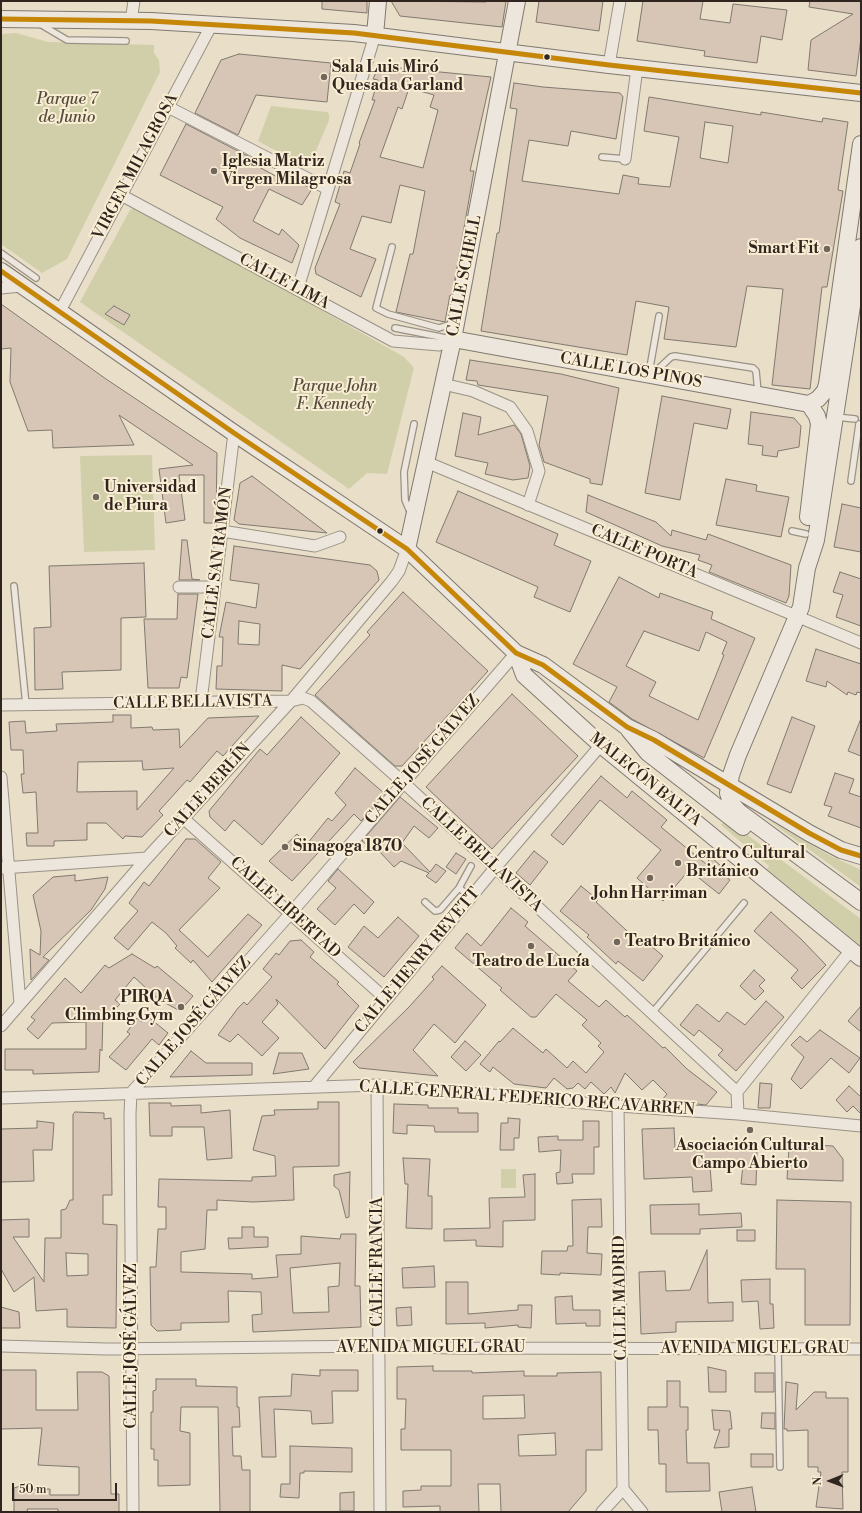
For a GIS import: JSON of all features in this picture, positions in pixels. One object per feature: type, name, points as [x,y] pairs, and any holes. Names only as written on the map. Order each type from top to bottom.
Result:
[{"type":"main road","points":[[375,36],[378,1]]},
{"type":"main road","name":"CALLE SCHELL","points":[[407,549],[415,520],[453,339],[509,52],[517,1]]},
{"type":"main road","points":[[1,19],[131,20],[212,24],[375,36],[609,65],[861,93]]},
{"type":"main road","points":[[861,144],[834,417],[816,540],[807,568],[801,607],[738,755],[728,785],[728,796],[731,803],[739,812],[861,902]]},
{"type":"main road","points":[[807,568],[805,546],[799,533],[819,424],[817,416],[809,404],[818,399],[826,391],[849,268],[861,247]]},
{"type":"main road","points":[[1,271],[234,433],[407,549],[516,653],[543,665],[627,727],[654,740],[808,833],[841,850],[861,856]]},
{"type":"main road","name":"CALLE LOS PINOS","points":[[453,339],[809,404]]},
{"type":"main road","name":"MALECÓN BALTA","points":[[516,653],[524,675],[601,745],[856,954]]},
{"type":"main road","points":[[627,727],[648,753],[677,776],[861,912]]},
{"type":"main road","points":[[808,833],[803,845],[859,891],[861,899]]},
{"type":"street","points":[[131,20],[134,1]]},
{"type":"street","points":[[609,65],[620,1]]},
{"type":"street","name":"VIRGEN MILAGROSA","points":[[60,311],[212,24]]},
{"type":"street","points":[[298,288],[375,36]]},
{"type":"street","points":[[625,160],[637,68]]},
{"type":"street","points":[[168,107],[328,189]]},
{"type":"street","name":"CALLE LIMA","points":[[121,195],[298,288],[393,341],[439,345],[453,339]]},
{"type":"street","points":[[1,288],[21,286]]},
{"type":"street","points":[[443,384],[473,391],[510,407],[527,431],[539,471],[528,505]]},
{"type":"street","name":"CALLE SAN RAMÓN","points":[[202,693],[234,433]]},
{"type":"street","name":"CALLE PORTA","points":[[426,462],[861,643]]},
{"type":"street","points":[[222,531],[315,546],[340,537]]},
{"type":"street","name":"CALLE BERLÍN","points":[[1,1026],[147,858],[290,701],[392,581],[399,571],[407,549]]},
{"type":"street","points":[[179,587],[215,587]]},
{"type":"street","name":"CALLE JOSÉ GÁLVEZ","points":[[133,1512],[131,1094],[290,914],[516,653]]},
{"type":"street","name":"CALLE BELLAVISTA","points":[[1,706],[290,701],[303,698],[311,701],[404,783],[737,1092]]},
{"type":"street","name":"CALLE HENRY REVETT","points":[[314,1087],[495,868],[601,745]]},
{"type":"street","points":[[1,777],[4,868],[20,1003]]},
{"type":"street","name":"CALLE LIBERTAD","points":[[183,818],[386,999]]},
{"type":"street","points":[[4,868],[147,858]]},
{"type":"street","points":[[738,1114],[737,1092],[856,954]]},
{"type":"street","name":"CALLE GENERAL FEDERICO RECAVARREN","points":[[1,1098],[377,1085],[618,1106],[738,1114],[861,1126]]},
{"type":"street","name":"CALLE FRANCIA","points":[[377,1085],[380,1512]]},
{"type":"street","name":"CALLE MADRID","points":[[618,1106],[623,1489]]},
{"type":"street","name":"AVENIDA MIGUEL GRAU","points":[[1,1346],[132,1349],[379,1346],[453,1348],[861,1349]]},
{"type":"street","points":[[602,1512],[623,1489],[642,1512]]},
{"type":"lane","points":[[32,19],[67,40],[126,41]]},
{"type":"lane","points":[[602,157],[625,160]]},
{"type":"lane","points":[[392,247],[376,308],[388,314],[439,328],[456,322]]},
{"type":"lane","points":[[1,253],[36,278]]},
{"type":"lane","points":[[650,375],[659,316]]},
{"type":"lane","points":[[395,328],[453,339]]},
{"type":"lane","points":[[650,375],[671,357],[675,356],[752,368],[756,371],[758,395]]},
{"type":"lane","points":[[834,417],[854,419]]},
{"type":"lane","points":[[414,424],[404,472],[405,500],[415,520]]},
{"type":"lane","points":[[851,481],[859,424]]},
{"type":"lane","points":[[14,586],[26,705]]},
{"type":"lane","points":[[425,902],[435,911],[440,910],[459,888],[471,866]]},
{"type":"lane","points":[[459,888],[471,897]]},
{"type":"lane","points":[[652,1013],[744,903]]},
{"type":"lane","points":[[778,1349],[780,1467]]},
{"type":"green space","name":"Parque 7 de Junio","points":[[16,33],[48,42],[154,45],[154,53],[159,60],[160,72],[67,259],[42,273],[1,244],[1,34]]},
{"type":"green space","points":[[271,106],[327,112],[329,114],[329,120],[310,165],[302,165],[258,141]]},
{"type":"green space","name":"Parque John F. Kennedy","points":[[135,208],[233,260],[404,357],[414,368],[387,474],[367,473],[349,489],[80,302],[130,210]]},
{"type":"green space","points":[[152,455],[155,550],[84,552],[80,456]]},
{"type":"green space","points":[[726,819],[861,919],[861,946],[767,869],[769,866],[721,825]]},
{"type":"green space","points":[[768,820],[829,855],[861,870],[861,887]]},
{"type":"green space","points":[[501,1169],[516,1169],[516,1188],[501,1188]]},
{"type":"building","points":[[322,1],[367,1],[367,13],[322,9]]},
{"type":"building","points":[[391,1],[506,1],[502,27],[400,16]]},
{"type":"building","points":[[539,1],[603,1],[599,31],[536,22]]},
{"type":"building","points":[[643,1],[703,1],[700,19],[730,23],[733,4],[787,10],[782,40],[761,36],[757,63],[704,56],[705,51],[637,41]]},
{"type":"building","points":[[810,1],[861,1],[861,38],[856,76],[808,70],[811,40],[853,14],[809,7]]},
{"type":"building","points":[[239,54],[331,63],[327,102],[256,95],[238,135],[195,113],[221,60]]},
{"type":"building","points":[[379,66],[491,77],[470,171],[474,171],[452,296],[450,295],[445,322],[396,312],[410,254],[413,254],[425,191],[400,185],[391,223],[362,216],[350,249],[376,259],[361,297],[316,274],[315,268],[340,204],[335,202],[344,171],[350,173],[360,144],[359,143],[375,100],[372,100],[378,80],[373,79]],"holes":[[[409,88],[434,95],[430,107],[438,110],[423,168],[380,157],[398,107],[402,109]]]},
{"type":"building","points":[[514,83],[543,87],[620,93],[623,97],[616,139],[571,131],[568,146],[529,140],[522,181],[619,194],[623,175],[639,178],[638,184],[670,187],[679,137],[644,131],[649,97],[761,115],[761,112],[822,122],[823,118],[848,122],[838,190],[843,191],[827,287],[822,287],[810,389],[772,385],[783,289],[747,286],[736,347],[664,339],[669,307],[636,301],[627,355],[481,331],[497,233],[499,233],[517,109],[510,108]],"holes":[[[705,122],[733,126],[728,163],[700,158]]]},
{"type":"building","name":"Iglesia Matriz Virgen Milagrosa","points":[[186,124],[261,163],[259,167],[281,179],[283,174],[312,189],[302,205],[269,189],[253,221],[279,235],[282,229],[299,245],[292,263],[240,238],[216,219],[223,207],[160,175]]},
{"type":"building","points":[[1,304],[106,379],[217,453],[216,523],[204,523],[204,475],[179,475],[185,520],[166,523],[159,469],[193,465],[119,415],[134,445],[53,448],[52,430],[28,431],[10,382],[11,348],[1,349]]},
{"type":"building","points":[[114,306],[130,315],[124,325],[105,314]]},
{"type":"building","points":[[470,360],[561,374],[619,388],[602,485],[590,483],[590,479],[544,462],[539,445],[548,396],[478,385],[477,381],[466,380]]},
{"type":"building","points":[[662,396],[731,409],[727,429],[694,423],[680,500],[645,493]]},
{"type":"building","points":[[751,412],[794,418],[801,426],[799,447],[778,451],[777,457],[762,455],[763,446],[748,444]]},
{"type":"building","points":[[463,413],[481,417],[478,435],[514,425],[521,434],[530,466],[528,478],[513,480],[485,474],[488,463],[455,456]]},
{"type":"building","points":[[252,476],[327,533],[239,524],[234,520],[240,483]]},
{"type":"building","points":[[726,479],[757,485],[756,491],[789,497],[781,537],[716,525]]},
{"type":"building","points":[[458,491],[558,534],[554,545],[591,561],[570,612],[534,597],[538,587],[436,542]]},
{"type":"building","points":[[588,495],[656,522],[671,536],[672,530],[706,540],[708,534],[791,565],[789,596],[786,603],[709,572],[712,565],[698,560],[700,555],[662,546],[586,512]]},
{"type":"building","points":[[842,504],[861,508],[861,552],[834,547]]},
{"type":"building","points":[[182,540],[187,540],[192,579],[200,580],[179,580]]},
{"type":"building","points":[[234,546],[370,565],[377,571],[379,580],[300,669],[282,665],[282,691],[216,689],[217,666],[222,666],[223,637],[219,637],[226,602],[256,608],[259,584],[230,580]],"holes":[[[239,621],[260,624],[259,645],[238,644]]]},
{"type":"building","points":[[144,563],[146,617],[121,618],[121,670],[62,672],[63,689],[35,690],[34,628],[51,627],[49,566]]},
{"type":"building","points":[[840,572],[861,579],[861,626],[836,617],[843,595],[833,592]]},
{"type":"building","points":[[619,577],[659,598],[660,593],[713,612],[711,619],[755,638],[704,758],[632,719],[609,702],[617,687],[573,664]],"holes":[[[644,631],[699,651],[706,632],[727,642],[722,654],[724,655],[698,720],[649,696],[656,682],[626,666]]]},
{"type":"building","points":[[403,592],[488,671],[402,766],[395,766],[315,695],[370,635],[367,632]]},
{"type":"building","points":[[178,594],[198,594],[187,678],[181,677],[179,688],[148,688],[144,619],[177,619]]},
{"type":"building","points":[[816,649],[861,664],[861,693],[857,692],[856,695],[848,692],[847,695],[827,681],[826,687],[806,681]]},
{"type":"building","points":[[512,694],[578,756],[492,849],[426,787]]},
{"type":"building","points":[[113,715],[131,715],[131,728],[152,727],[153,730],[179,729],[180,748],[208,718],[259,716],[223,756],[217,751],[190,782],[187,780],[159,811],[163,815],[142,837],[125,836],[123,839],[106,823],[87,823],[87,840],[54,841],[54,846],[27,846],[26,833],[38,833],[36,792],[23,793],[21,774],[24,774],[23,750],[11,750],[9,722],[25,721],[26,733],[57,731],[56,724],[113,722]],"holes":[[[142,761],[143,770],[174,768],[137,810],[137,791],[77,792],[78,762]]]},
{"type":"building","points":[[301,717],[340,753],[262,845],[234,820],[225,831],[210,817],[209,811],[260,749],[267,755]]},
{"type":"building","points":[[792,717],[815,726],[791,793],[767,784]]},
{"type":"building","points":[[861,721],[861,756],[848,751]]},
{"type":"building","points":[[355,768],[385,794],[361,821],[354,814],[292,881],[269,861],[297,834],[307,844],[328,818],[332,821],[346,805],[335,793]]},
{"type":"building","points":[[835,773],[854,779],[849,793],[861,797],[861,828],[828,816],[832,807],[824,805]]},
{"type":"building","points":[[601,776],[627,798],[632,791],[667,820],[661,827],[706,864],[711,857],[721,866],[718,870],[730,880],[719,894],[689,870],[663,901],[637,878],[661,850],[600,800],[563,845],[551,835]]},
{"type":"building","points":[[400,797],[438,828],[429,838],[414,826],[402,843],[430,872],[436,864],[446,871],[436,883],[426,876],[429,873],[401,861],[394,867],[378,850],[376,853],[362,841]]},
{"type":"building","points":[[186,839],[195,839],[221,862],[208,878],[220,888],[179,930],[208,957],[248,914],[262,925],[212,982],[193,960],[191,963],[175,948],[177,946],[166,933],[152,922],[128,950],[114,938],[138,911],[129,903],[144,882],[149,886]]},
{"type":"building","points":[[534,851],[548,862],[530,885],[516,873]]},
{"type":"building","points":[[456,853],[466,859],[456,874],[446,867]]},
{"type":"building","points":[[338,869],[374,902],[364,914],[354,904],[335,925],[317,909],[336,888],[328,881]]},
{"type":"building","points":[[75,875],[75,881],[108,877],[105,889],[91,910],[43,957],[49,960],[31,980],[30,949],[40,955],[41,931],[33,895],[53,877]]},
{"type":"building","points":[[581,886],[598,900],[596,902],[641,944],[644,940],[663,956],[643,981],[618,961],[616,964],[587,937],[589,935],[560,911]]},
{"type":"building","points":[[511,908],[528,922],[525,926],[577,971],[568,981],[599,1007],[606,1000],[625,1017],[627,1015],[663,1048],[665,1047],[687,1069],[717,1092],[706,1105],[662,1100],[667,1094],[653,1080],[642,1090],[625,1073],[615,1093],[611,1087],[604,1094],[591,1082],[585,1089],[578,1083],[573,1088],[567,1089],[554,1078],[546,1088],[514,1084],[493,1067],[490,1072],[480,1064],[499,1041],[500,1042],[513,1028],[543,1053],[546,1049],[567,1068],[573,1061],[586,1073],[604,1052],[598,1046],[601,1043],[582,1025],[587,1020],[556,994],[536,1017],[531,1017],[500,990],[502,988],[455,948],[467,933],[481,946]]},
{"type":"building","points":[[771,912],[801,939],[826,965],[802,989],[791,978],[798,970],[754,931]]},
{"type":"building","points":[[398,917],[419,936],[384,977],[348,947],[364,926],[378,938]]},
{"type":"building","points":[[301,940],[314,952],[310,957],[339,982],[337,984],[359,1006],[325,1049],[276,999],[278,1004],[262,1022],[279,1038],[262,1056],[238,1034],[230,1042],[218,1035],[238,1008],[244,1002],[247,1005],[272,977],[263,969],[276,953],[279,955],[290,941]]},
{"type":"building","points":[[132,954],[155,968],[157,966],[193,996],[180,1011],[158,999],[134,977],[115,1000],[120,1004],[108,1017],[103,1013],[102,1051],[100,1049],[99,1072],[33,1074],[33,1070],[5,1070],[5,1049],[86,1049],[86,1022],[52,1023],[38,1039],[27,1029],[35,1020],[31,1017],[65,978],[81,993],[105,965],[109,968]]},
{"type":"building","points":[[442,966],[486,1005],[455,1043],[434,1024],[413,1050],[438,1076],[359,1068],[353,1062],[409,1007],[434,979],[432,977]]},
{"type":"building","points":[[754,970],[765,980],[759,986],[764,991],[755,1000],[740,986]]},
{"type":"building","points":[[766,1001],[784,1017],[736,1071],[718,1055],[723,1050],[699,1030],[694,1036],[680,1025],[697,1004],[719,1022],[727,1012],[745,1025]]},
{"type":"building","points":[[861,1006],[861,1032],[848,1021]]},
{"type":"building","points":[[147,1016],[168,1033],[159,1045],[152,1039],[126,1070],[109,1057],[130,1034],[127,1032],[137,1018],[142,1022]]},
{"type":"building","points":[[820,1030],[860,1058],[849,1073],[831,1058],[801,1089],[791,1079],[804,1057],[791,1045],[800,1036],[807,1042]]},
{"type":"building","points":[[465,1041],[481,1055],[466,1071],[451,1057]]},
{"type":"building","points":[[191,1051],[206,1063],[252,1063],[252,1075],[170,1077]]},
{"type":"building","points":[[279,1053],[302,1053],[309,1069],[273,1074]]},
{"type":"building","points":[[760,1083],[772,1084],[770,1108],[758,1108]]},
{"type":"building","points":[[849,1086],[861,1097],[861,1114],[853,1106],[847,1112],[836,1100]]},
{"type":"building","points":[[318,1102],[339,1102],[339,1166],[293,1167],[294,1200],[253,1202],[217,1200],[217,1210],[207,1210],[205,1249],[181,1252],[181,1272],[252,1274],[252,1279],[278,1277],[276,1255],[301,1254],[301,1236],[340,1239],[341,1234],[356,1234],[355,1286],[360,1286],[361,1327],[253,1332],[252,1315],[262,1314],[261,1292],[228,1291],[229,1322],[181,1323],[181,1330],[157,1331],[151,1325],[150,1267],[156,1267],[158,1229],[166,1229],[166,1207],[158,1207],[159,1179],[252,1181],[252,1177],[276,1176],[275,1156],[253,1150],[262,1116],[275,1115],[274,1110],[318,1109]],"holes":[[[340,1263],[339,1286],[328,1287],[329,1312],[293,1313],[290,1268]]]},
{"type":"building","points":[[149,1103],[171,1103],[171,1106],[201,1105],[201,1113],[230,1110],[232,1158],[207,1160],[204,1127],[172,1127],[172,1136],[150,1136]]},
{"type":"building","points":[[394,1104],[428,1105],[428,1108],[458,1108],[458,1113],[478,1113],[478,1132],[435,1132],[434,1126],[407,1125],[407,1134],[393,1133]]},
{"type":"building","points":[[75,1112],[104,1113],[104,1119],[111,1118],[112,1195],[103,1195],[103,1224],[117,1225],[116,1328],[67,1327],[67,1309],[36,1311],[34,1277],[14,1292],[1,1269],[1,1220],[29,1219],[29,1237],[13,1237],[44,1282],[45,1238],[61,1238],[61,1210],[66,1209],[70,1200],[73,1200],[73,1114]],"holes":[[[66,1253],[88,1254],[88,1275],[67,1276]]]},
{"type":"building","points":[[508,1118],[520,1119],[519,1138],[514,1138],[514,1150],[500,1150],[501,1123],[508,1123]]},
{"type":"building","points":[[37,1121],[54,1123],[52,1150],[33,1150],[34,1181],[1,1182],[1,1129],[37,1128]]},
{"type":"building","points":[[583,1121],[599,1121],[599,1147],[594,1147],[594,1174],[572,1174],[573,1183],[557,1184],[556,1173],[560,1172],[561,1150],[539,1152],[538,1137],[558,1136],[558,1140],[583,1140]]},
{"type":"building","points":[[674,1128],[675,1148],[726,1145],[726,1148],[757,1150],[756,1185],[741,1184],[743,1165],[710,1167],[712,1191],[693,1192],[692,1177],[644,1179],[642,1129]]},
{"type":"building","points":[[816,1145],[833,1146],[843,1159],[843,1181],[787,1179],[789,1147],[816,1148]]},
{"type":"building","points":[[403,1158],[430,1159],[428,1196],[432,1196],[432,1229],[406,1228],[408,1184],[405,1184]]},
{"type":"building","points":[[350,1172],[349,1217],[346,1218],[339,1190],[334,1186],[334,1175]]},
{"type":"building","points":[[535,1174],[535,1220],[503,1221],[503,1247],[476,1246],[476,1240],[444,1241],[444,1229],[490,1228],[489,1198],[525,1197],[523,1175]]},
{"type":"building","points":[[601,1199],[602,1227],[588,1227],[587,1253],[602,1254],[601,1275],[560,1273],[560,1275],[541,1274],[542,1251],[567,1251],[568,1246],[573,1246],[572,1200]]},
{"type":"building","points":[[777,1200],[851,1202],[850,1325],[805,1325],[805,1269],[776,1269]]},
{"type":"building","points":[[699,1204],[699,1215],[741,1213],[742,1227],[700,1229],[700,1234],[651,1234],[650,1205]]},
{"type":"building","points":[[242,1227],[254,1227],[254,1237],[268,1237],[268,1247],[229,1249],[228,1238],[242,1238]]},
{"type":"building","points":[[737,1230],[755,1230],[755,1241],[737,1241]]},
{"type":"building","points":[[707,1250],[708,1303],[733,1302],[733,1321],[676,1322],[676,1332],[641,1334],[639,1272],[665,1271],[666,1291],[690,1290]]},
{"type":"building","points":[[434,1266],[435,1287],[403,1288],[402,1268]]},
{"type":"building","points":[[770,1279],[770,1304],[773,1304],[774,1328],[760,1329],[758,1301],[742,1302],[741,1280]]},
{"type":"building","points":[[446,1282],[468,1282],[468,1314],[518,1310],[518,1305],[532,1305],[531,1328],[518,1327],[518,1325],[485,1328],[485,1323],[446,1324]]},
{"type":"building","points":[[572,1296],[573,1310],[600,1310],[600,1326],[586,1326],[586,1323],[556,1324],[555,1297]]},
{"type":"building","points":[[1,1307],[19,1312],[20,1328],[1,1328]]},
{"type":"building","points":[[411,1307],[412,1325],[397,1326],[396,1308]]},
{"type":"building","points":[[433,1366],[433,1371],[472,1371],[472,1373],[524,1371],[524,1376],[557,1376],[557,1373],[601,1372],[602,1450],[586,1450],[586,1491],[568,1512],[501,1512],[500,1484],[478,1484],[479,1512],[440,1512],[440,1506],[403,1507],[403,1491],[421,1490],[421,1486],[451,1486],[451,1450],[401,1450],[401,1429],[405,1429],[406,1399],[397,1399],[397,1367]],"holes":[[[524,1395],[525,1418],[483,1419],[483,1396]],[[555,1433],[556,1455],[519,1456],[518,1435]]]},
{"type":"building","points":[[708,1367],[726,1371],[726,1392],[709,1392]]},
{"type":"building","points":[[1,1370],[36,1370],[36,1410],[78,1410],[77,1372],[102,1372],[109,1376],[111,1494],[119,1494],[119,1512],[58,1512],[58,1509],[27,1509],[28,1512],[14,1512],[14,1488],[27,1484],[27,1489],[50,1489],[50,1495],[79,1495],[79,1467],[38,1465],[42,1428],[1,1429]]},
{"type":"building","points":[[320,1370],[358,1370],[358,1391],[332,1391],[333,1423],[312,1424],[311,1411],[274,1409],[276,1457],[262,1457],[259,1397],[291,1396],[292,1374],[320,1376]]},
{"type":"building","points":[[755,1373],[774,1373],[774,1392],[755,1392]]},
{"type":"building","points":[[156,1379],[196,1379],[196,1386],[237,1387],[237,1407],[239,1407],[240,1427],[232,1427],[233,1456],[241,1456],[242,1470],[250,1470],[250,1512],[220,1512],[218,1407],[181,1407],[180,1431],[190,1433],[190,1485],[158,1486],[158,1460],[154,1460],[154,1449],[151,1449],[151,1412],[153,1412],[153,1391],[156,1390]]},
{"type":"building","points":[[667,1381],[680,1381],[680,1407],[688,1407],[688,1430],[686,1430],[687,1463],[709,1463],[710,1491],[666,1492],[666,1464],[659,1464],[658,1430],[648,1430],[648,1407],[667,1407]]},
{"type":"building","points":[[786,1382],[798,1384],[796,1410],[814,1392],[826,1392],[826,1398],[848,1398],[848,1472],[842,1472],[843,1509],[816,1507],[821,1472],[818,1472],[818,1467],[808,1467],[808,1430],[787,1431],[787,1429],[784,1429]]},
{"type":"building","points":[[712,1410],[730,1411],[732,1429],[729,1429],[729,1447],[714,1448],[720,1430],[714,1430]]},
{"type":"building","points":[[762,1413],[775,1413],[775,1429],[761,1428]]},
{"type":"building","points":[[290,1446],[352,1448],[352,1472],[304,1471],[304,1473],[300,1473],[299,1498],[280,1497],[281,1484],[290,1484]]},
{"type":"building","points":[[751,1454],[773,1454],[773,1467],[751,1467]]},
{"type":"building","points":[[752,1487],[756,1512],[722,1512],[719,1492]]},
{"type":"building","points":[[354,1492],[354,1511],[340,1511],[340,1493]]},
{"type":"transit line","points":[[1,19],[151,21],[354,33],[609,65],[861,93]]},
{"type":"transit line","points":[[1,271],[234,433],[407,549],[516,653],[543,665],[627,727],[654,740],[809,833],[841,850],[861,856]]},
{"type":"place","name":"Sala Luis Miró Quesada Garland","points":[[324,77]]},
{"type":"place","name":"Iglesia Matriz Virgen Milagrosa","points":[[214,171]]},
{"type":"place","name":"Smart Fit","points":[[827,249]]},
{"type":"place","name":"Universidad de Piura","points":[[96,497]]},
{"type":"place","name":"Sinagoga 1870","points":[[285,847]]},
{"type":"place","name":"Centro Cultural Británico","points":[[678,863]]},
{"type":"place","name":"John Harriman","points":[[650,878]]},
{"type":"place","name":"Teatro Británico","points":[[617,942]]},
{"type":"place","name":"Teatro de Lucía","points":[[531,946]]},
{"type":"place","name":"PIRQA Climbing Gym","points":[[181,1007]]},
{"type":"place","name":"Asociación Cultural Campo Abierto","points":[[750,1130]]}]
